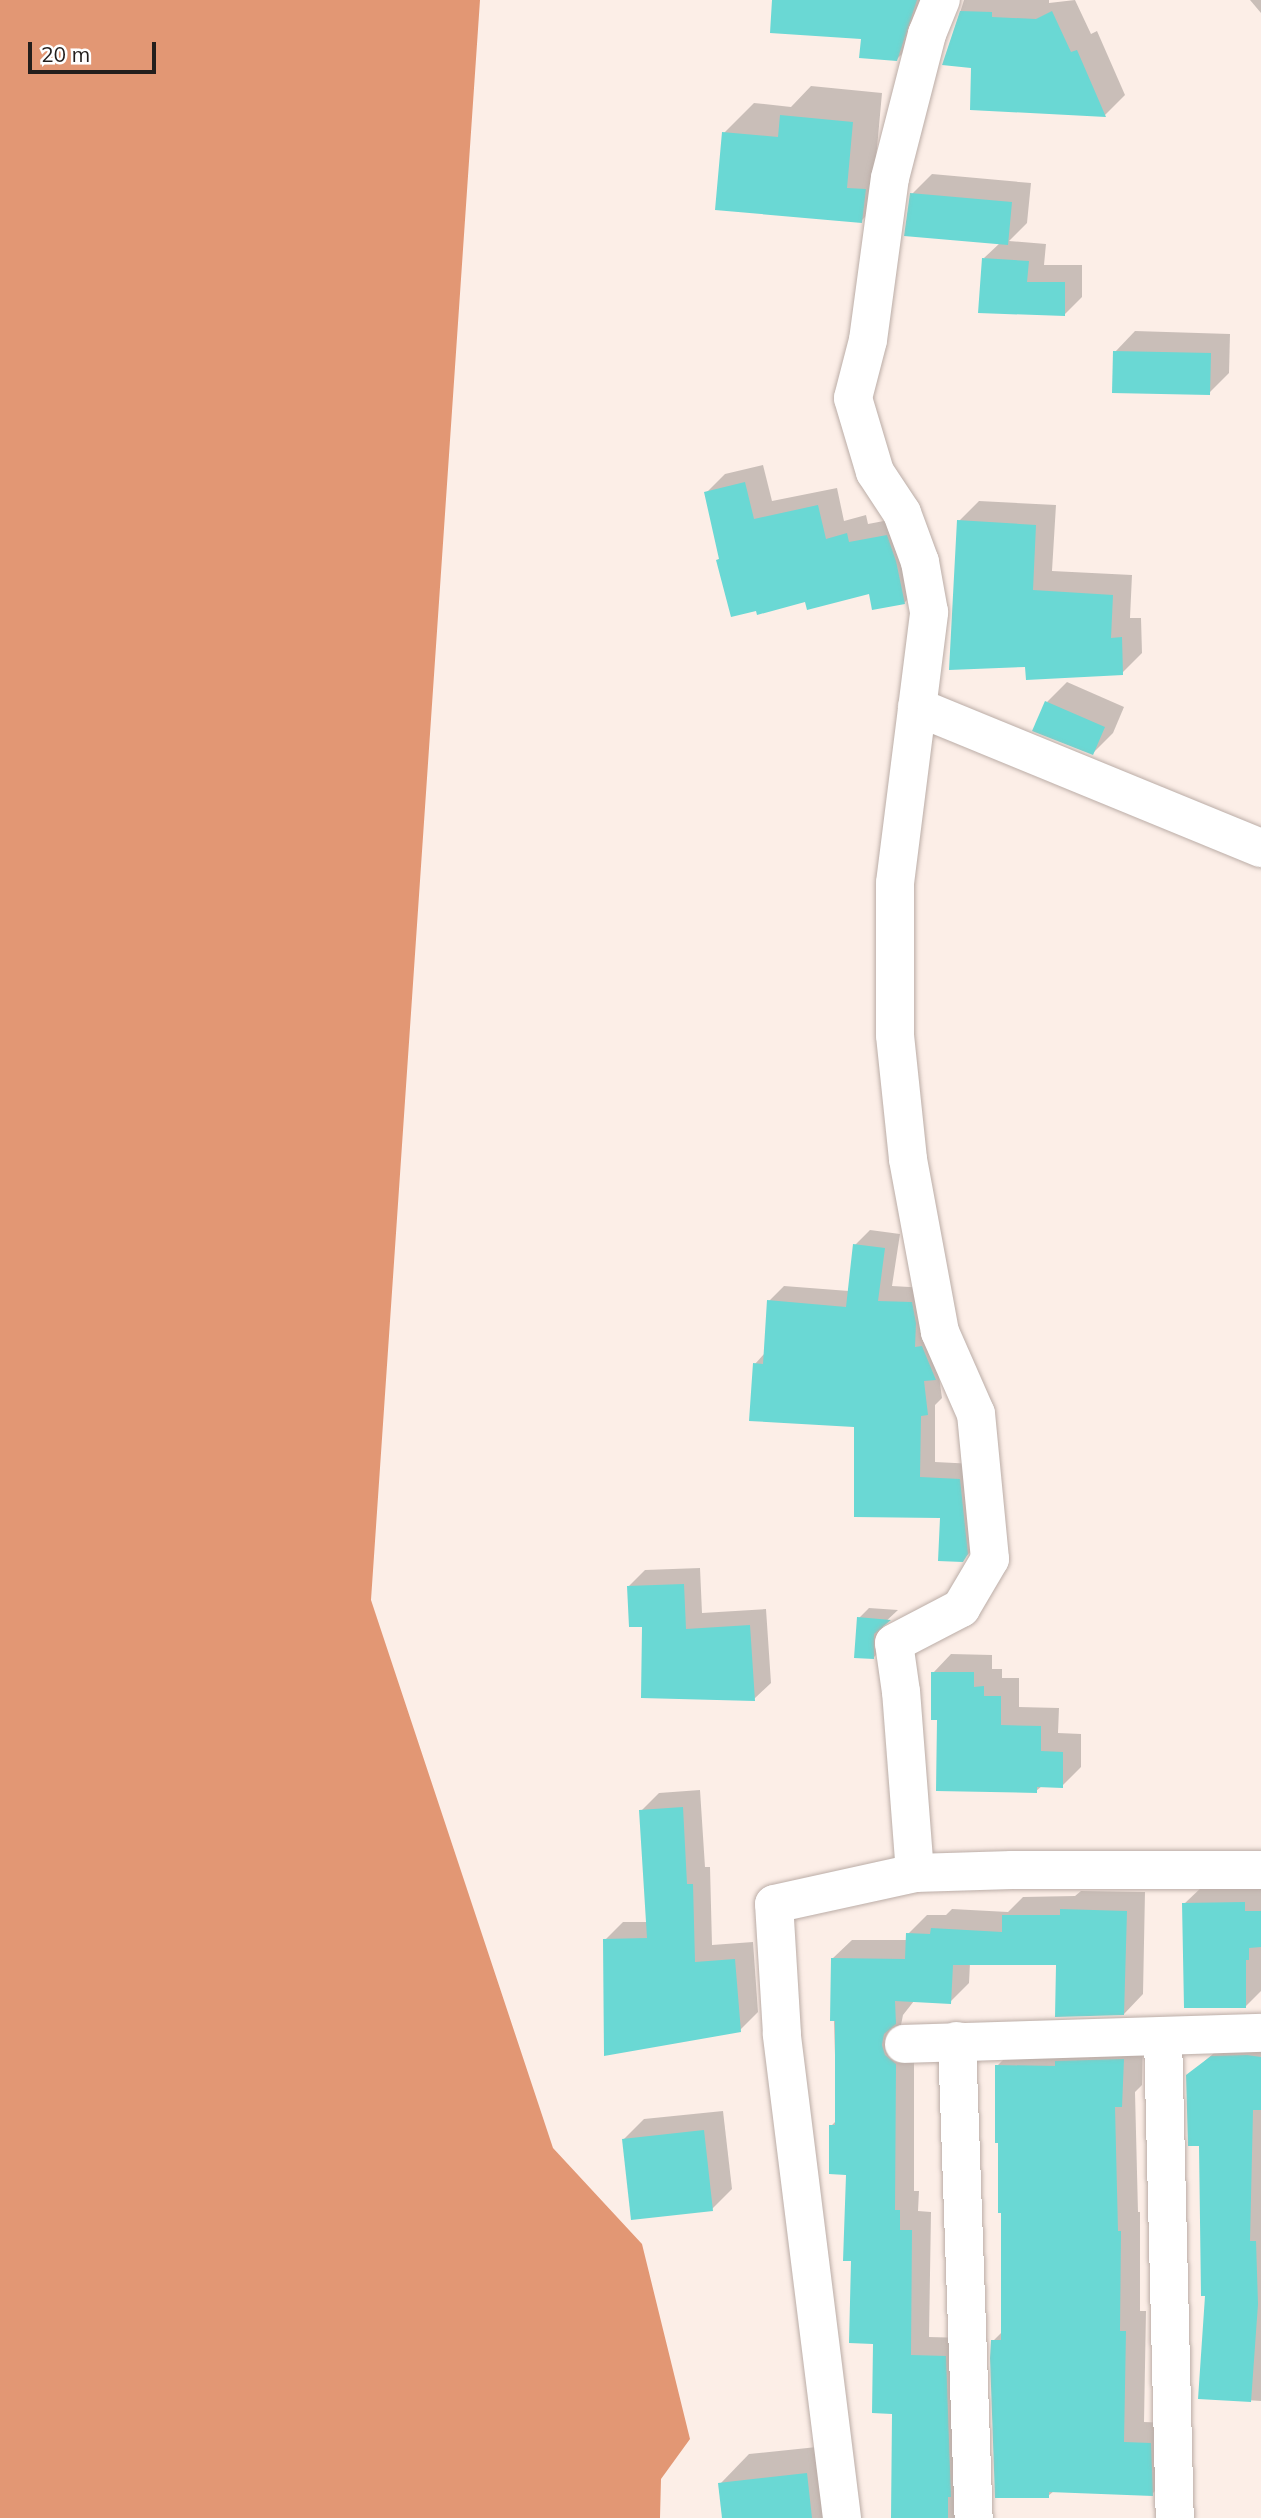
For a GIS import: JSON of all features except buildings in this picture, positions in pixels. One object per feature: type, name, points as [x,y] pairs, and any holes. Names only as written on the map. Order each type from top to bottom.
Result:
[{"type":"street","points":[[915,1873],[901,1692],[894,1643],[961,1608],[990,1559],[976,1414],[940,1332],[908,1159],[895,1035],[895,883],[929,612],[920,562],[902,513],[875,472],[853,398],[868,340],[890,178],[928,34],[941,0]]},
{"type":"street","points":[[917,707],[1261,848]]},
{"type":"street","points":[[842,2518],[782,2034],[774,1904],[915,1873],[1261,1870]]},
{"type":"street","points":[[904,2043],[1261,2034]]},
{"type":"street","points":[[1163,2036],[1175,2518]]},
{"type":"street","points":[[957,2041],[974,2518]]},
{"type":"shaded area","points":[[0,0],[480,0],[371,1600],[553,2148],[642,2244],[690,2439],[661,2479],[660,2518],[0,2518]]}]
